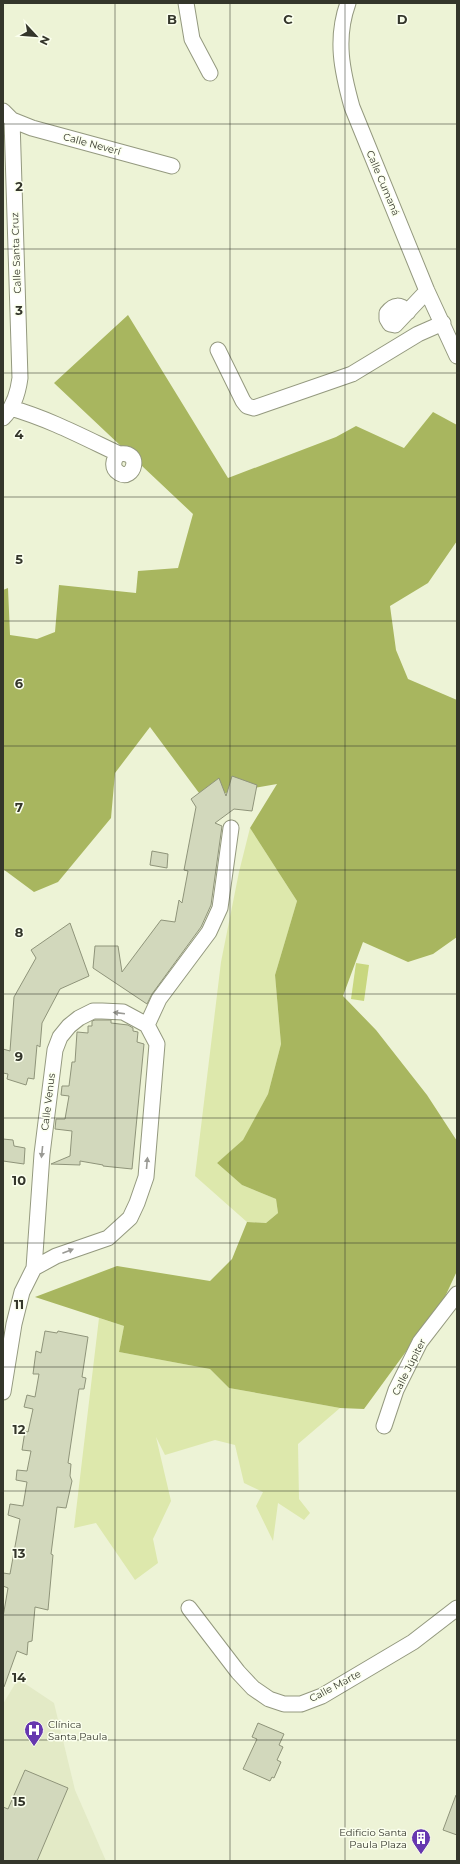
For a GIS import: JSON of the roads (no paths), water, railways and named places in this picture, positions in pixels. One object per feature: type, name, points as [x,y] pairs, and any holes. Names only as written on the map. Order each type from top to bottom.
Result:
[{"type":"street","points":[[186,3],[192,39],[210,73]]},
{"type":"street","name":"Calle Cumaná","points":[[348,3],[342,20],[340,39],[346,82],[352,106],[427,291],[457,356]]},
{"type":"street","name":"Calle Neverí","points":[[8,116],[32,128],[172,166]]},
{"type":"street","name":"Calle Santa Cruz","points":[[7,413],[18,392],[20,378],[8,116]]},
{"type":"street","points":[[408,312],[427,291]]},
{"type":"street","points":[[218,350],[243,401],[247,406],[254,408],[352,374],[418,334],[443,323]]},
{"type":"street","points":[[7,413],[56,423],[77,435],[119,454]]},
{"type":"street","points":[[34,1268],[56,1256],[108,1238],[130,1218],[137,1203],[146,1177],[157,1044],[147,1025],[159,999],[209,932],[220,908],[231,828]]},
{"type":"street","name":"Calle Venus","points":[[3,1392],[22,1292],[34,1268],[46,1115],[54,1050],[60,1037],[69,1026],[79,1018],[93,1011],[123,1012],[147,1025]]},
{"type":"street","name":"Calle Júpiter","points":[[384,1426],[396,1390],[420,1342],[457,1294]]},
{"type":"street","name":"Calle Marte","points":[[189,1608],[248,1683],[269,1699],[284,1704],[301,1704],[322,1696],[413,1642],[457,1608]]},
{"type":"place","name":"Clínica Santa Paula","points":[[34,1747]]},
{"type":"place","name":"Edificio Santa Paula Plaza","points":[[421,1855]]}]
